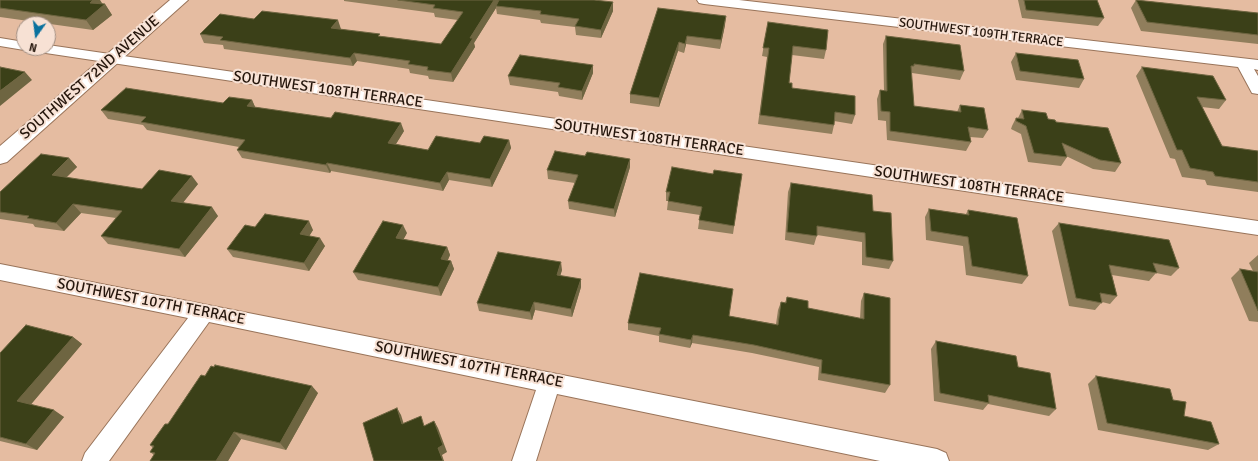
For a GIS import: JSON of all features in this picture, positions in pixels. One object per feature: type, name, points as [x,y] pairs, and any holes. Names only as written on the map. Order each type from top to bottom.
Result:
[{"type":"street","name":"SOUTHWEST 72ND AVENUE","points":[[0,157],[180,0]]},
{"type":"street","name":"SOUTHWEST 109TH TERRACE","points":[[704,0],[1258,65]]},
{"type":"street","points":[[0,42],[16,45]]},
{"type":"street","name":"SOUTHWEST 108TH TERRACE","points":[[56,50],[1258,228]]},
{"type":"street","points":[[1243,63],[1258,89]]},
{"type":"street","name":"SOUTHWEST 107TH TERRACE","points":[[0,272],[937,461]]},
{"type":"street","points":[[94,461],[204,312]]},
{"type":"street","points":[[524,461],[550,382]]},
{"type":"building","points":[[0,0],[93,0],[90,3],[105,4],[86,20],[0,8]]},
{"type":"building","points":[[398,0],[494,0],[470,38],[473,38],[451,73],[427,70],[428,67],[408,64],[410,61],[354,53],[350,58],[220,40],[223,37],[200,34],[220,14],[254,19],[262,11],[338,20],[331,28],[441,44],[463,12],[433,8],[435,5]]},
{"type":"building","points":[[499,0],[594,0],[613,2],[601,30],[575,26],[579,19],[540,14],[541,11],[496,6]]},
{"type":"building","points":[[1024,0],[1097,0],[1104,18],[1026,10]]},
{"type":"building","points":[[1136,0],[1258,13],[1258,35],[1147,22]]},
{"type":"building","points":[[658,8],[726,16],[721,40],[687,36],[685,44],[679,42],[659,98],[630,94]]},
{"type":"building","points":[[768,22],[828,30],[826,50],[793,46],[789,83],[792,83],[792,88],[855,96],[855,115],[835,112],[834,125],[760,115],[769,48],[763,48]]},
{"type":"building","points":[[886,36],[960,45],[964,71],[914,64],[914,66],[911,66],[914,106],[961,112],[960,105],[984,108],[988,130],[968,127],[971,142],[890,131],[890,112],[881,111],[880,90],[887,91]]},
{"type":"building","points":[[1016,53],[1078,60],[1084,79],[1020,71]]},
{"type":"building","points":[[520,55],[593,65],[582,91],[558,87],[560,83],[508,76]]},
{"type":"building","points":[[0,67],[25,72],[0,91]]},
{"type":"building","points":[[1142,67],[1213,76],[1226,100],[1197,97],[1222,146],[1258,151],[1258,182],[1215,176],[1213,172],[1190,168],[1182,150],[1177,150]]},
{"type":"building","points":[[126,88],[223,103],[229,97],[252,100],[247,106],[331,118],[335,112],[401,123],[388,143],[428,150],[436,136],[480,143],[484,136],[509,140],[490,179],[447,172],[440,183],[327,163],[326,165],[237,150],[245,140],[141,122],[146,117],[101,110]]},
{"type":"building","points":[[1022,110],[1046,113],[1048,119],[1055,120],[1056,122],[1108,128],[1121,163],[1100,160],[1062,143],[1067,157],[1034,153],[1026,126],[1016,121],[1016,118],[1024,119]]},
{"type":"building","points":[[555,151],[585,156],[587,152],[630,159],[614,209],[568,201],[578,175],[547,170]]},
{"type":"building","points":[[41,154],[69,158],[52,175],[142,189],[159,170],[192,176],[171,201],[212,207],[179,249],[101,236],[122,211],[73,204],[56,223],[27,218],[29,216],[0,212],[0,192]]},
{"type":"building","points":[[672,167],[713,174],[714,170],[742,174],[734,226],[699,220],[702,207],[668,201],[670,192],[666,192]]},
{"type":"building","points":[[791,183],[872,195],[873,211],[891,213],[893,261],[866,257],[865,233],[817,226],[817,236],[787,232]]},
{"type":"building","points":[[929,209],[969,215],[968,210],[1017,218],[1028,276],[972,266],[968,237],[931,231]]},
{"type":"building","points":[[265,214],[309,221],[300,234],[320,238],[304,263],[227,249],[245,225],[255,227]]},
{"type":"building","points":[[383,221],[403,225],[396,238],[447,247],[441,259],[451,261],[438,287],[353,272]]},
{"type":"building","points":[[1059,223],[1169,240],[1179,268],[1153,263],[1157,273],[1109,265],[1117,296],[1100,293],[1102,303],[1076,298]]},
{"type":"building","points":[[498,252],[561,262],[557,275],[581,279],[571,309],[534,302],[530,312],[477,303]]},
{"type":"building","points":[[1240,269],[1258,272],[1258,311]]},
{"type":"building","points":[[640,273],[733,289],[729,316],[778,325],[781,302],[786,303],[787,297],[808,301],[808,308],[864,319],[864,293],[890,298],[890,385],[821,373],[822,360],[754,345],[693,335],[691,340],[659,334],[661,328],[628,323]]},
{"type":"building","points":[[26,325],[73,337],[17,401],[54,410],[26,444],[0,437],[0,353]]},
{"type":"building","points":[[936,341],[1016,356],[1018,367],[1050,373],[1056,409],[988,395],[989,403],[940,393]]},
{"type":"building","points":[[215,365],[312,386],[280,443],[234,432],[216,461],[150,461],[155,453],[150,452],[154,446],[150,445],[165,424],[168,424],[201,375],[205,376],[211,366],[214,367]]},
{"type":"building","points":[[1096,376],[1170,389],[1173,400],[1186,402],[1184,416],[1211,422],[1219,444],[1107,423]]},
{"type":"building","points":[[397,408],[402,424],[421,416],[424,426],[434,421],[443,445],[438,448],[443,461],[374,461],[363,423]]}]
